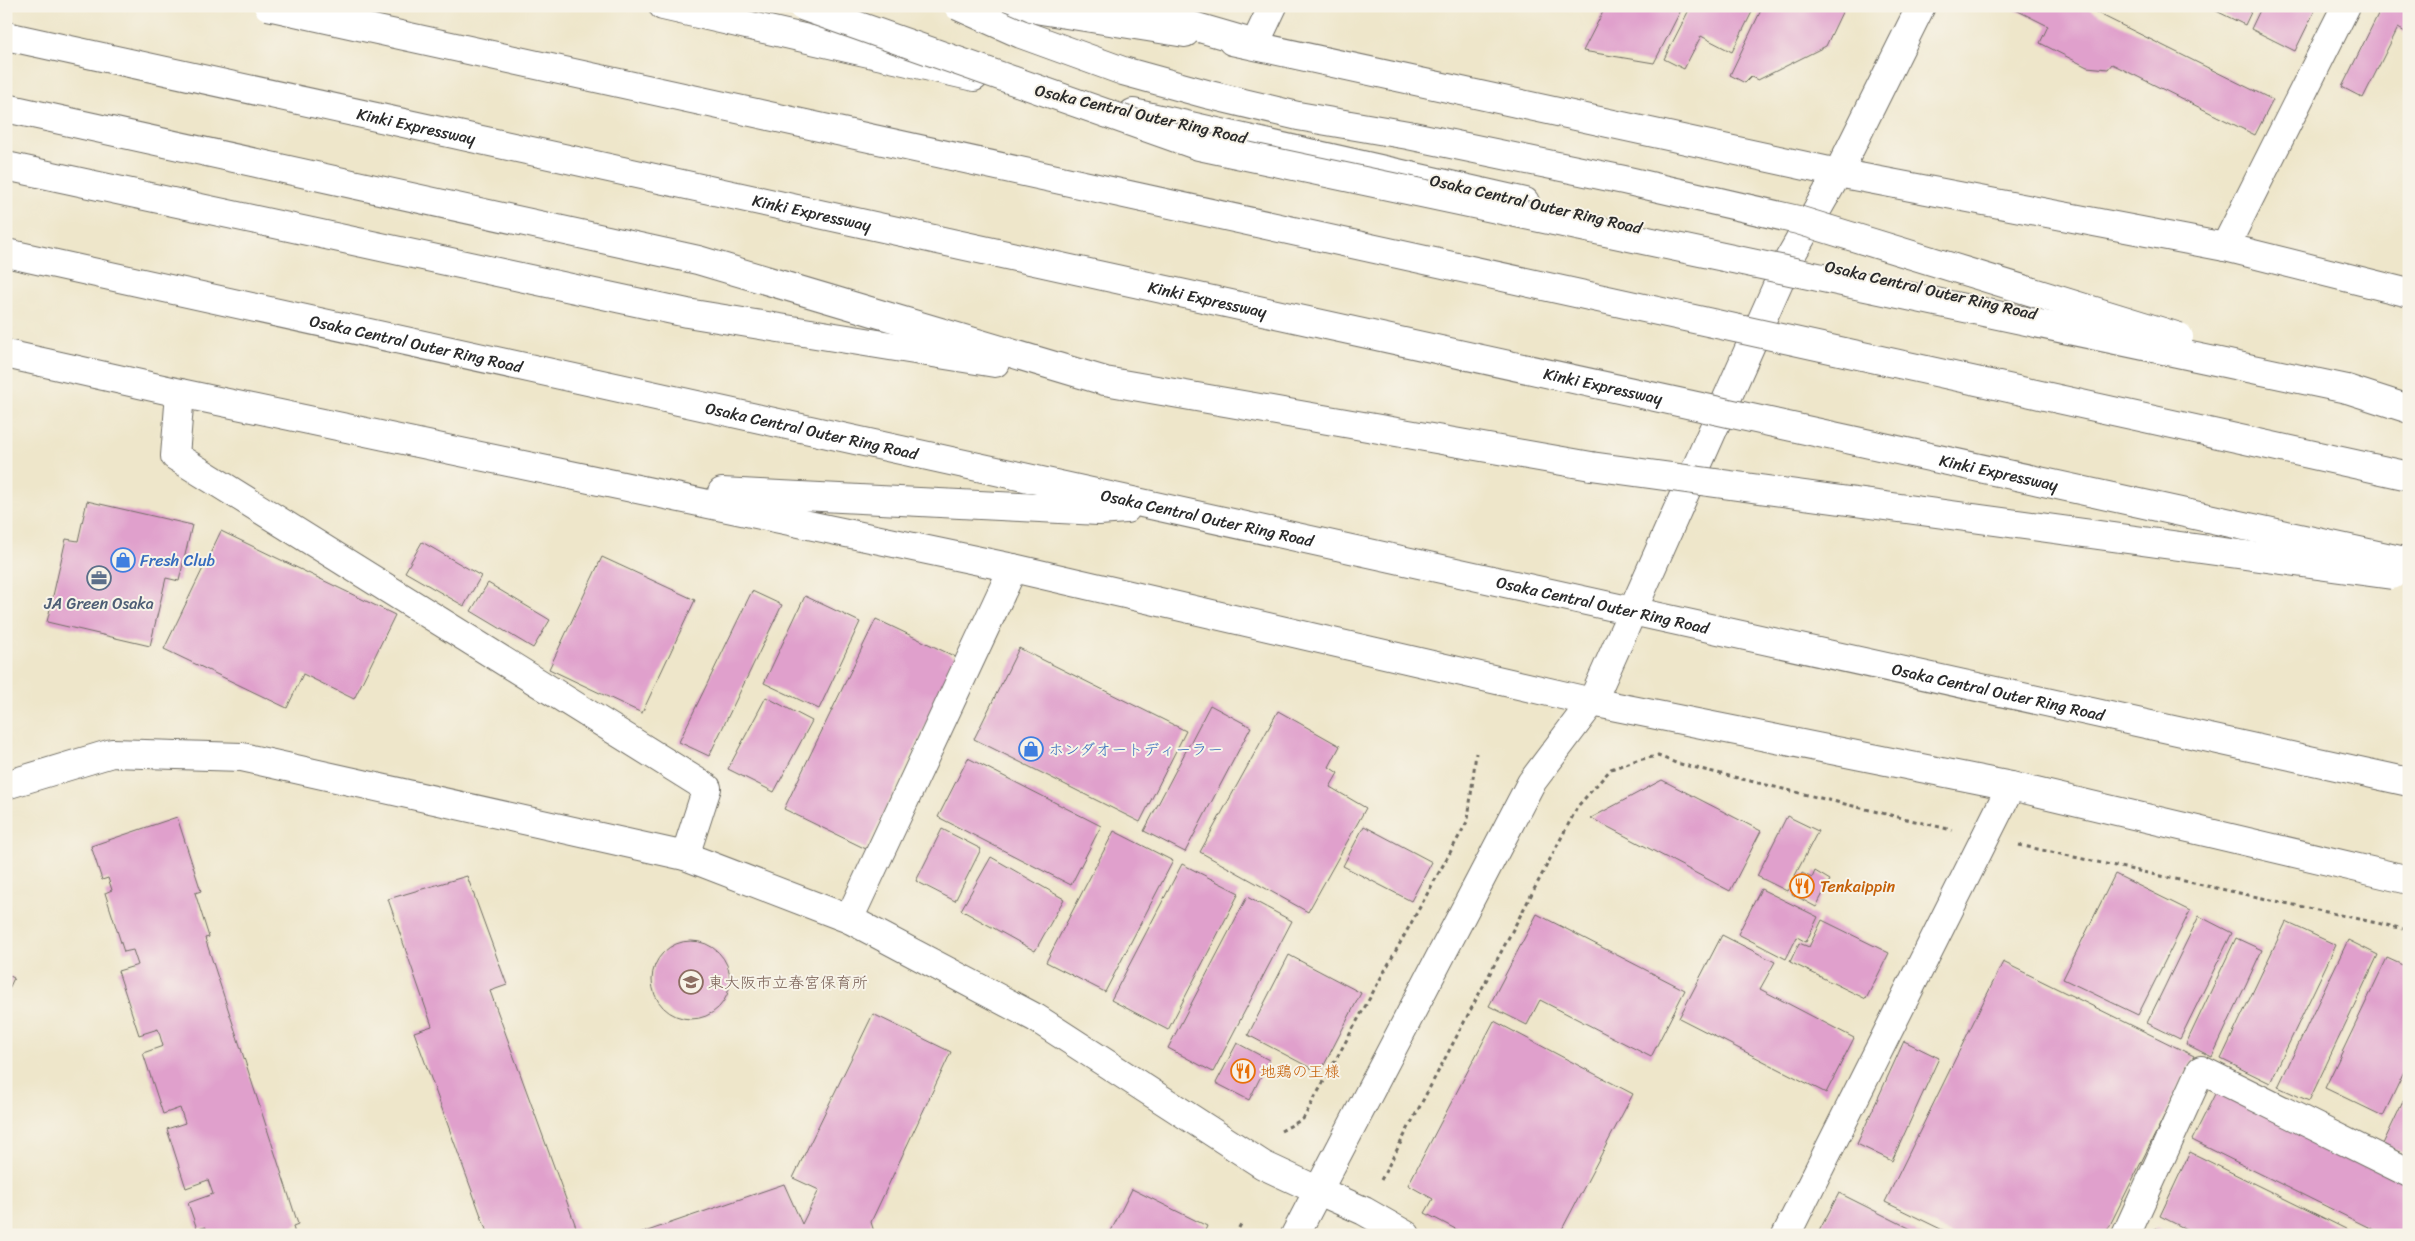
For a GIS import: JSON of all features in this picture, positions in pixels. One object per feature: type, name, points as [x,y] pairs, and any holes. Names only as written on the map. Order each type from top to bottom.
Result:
[{"type":"main road","points":[[268,6],[2409,476]]},
{"type":"main road","name":"Osaka Central Outer Ring Road","points":[[663,6],[1733,249],[1789,258],[2409,397]]},
{"type":"main road","points":[[802,6],[1199,146],[2347,389]]},
{"type":"main road","points":[[958,6],[1021,34],[1123,71],[1210,96],[1298,116],[1408,135],[1624,180],[1798,220],[2409,409]]},
{"type":"main road","points":[[1016,6],[1255,44],[1838,173],[2225,247],[2409,293]]},
{"type":"main road","points":[[1124,6],[1255,44]]},
{"type":"main road","points":[[1255,44],[1273,6]]},
{"type":"main road","points":[[1295,1235],[1531,783],[1592,702],[1789,258],[1838,173],[1921,6]]},
{"type":"main road","points":[[2225,247],[2346,6]]},
{"type":"main road","name":"Kinki Expressway","points":[[6,36],[2409,562]]},
{"type":"main road","points":[[6,108],[698,260],[1105,381]]},
{"type":"main road","points":[[6,166],[686,313],[1105,381],[1590,466],[2409,577]]},
{"type":"main road","name":"Osaka Central Outer Ring Road","points":[[17,255],[2409,782]]},
{"type":"main road","points":[[6,354],[180,393],[1013,568],[1592,702],[2011,786],[2409,880]]},
{"type":"main road","points":[[180,393],[175,456],[707,788],[685,856]]},
{"type":"main road","points":[[639,488],[1098,511],[1160,506]]},
{"type":"main road","points":[[849,919],[1013,568]]},
{"type":"main road","points":[[6,785],[112,752],[242,757],[685,856],[849,919],[1036,1018],[1263,1165],[1364,1212],[1406,1235]]},
{"type":"main road","points":[[1786,1235],[2011,786]]},
{"type":"main road","points":[[2126,1235],[2201,1070],[2409,1173]]},
{"type":"path","points":[[1281,1131],[1303,1119],[1468,820],[1476,753]]},
{"type":"path","points":[[1381,1180],[1578,806],[1610,770],[1637,760],[1658,756],[1676,763],[1985,838],[2409,930]]},
{"type":"path","points":[[1235,1235],[1241,1224]]},
{"type":"building","points":[[1606,6],[1683,6],[1654,63],[1583,51]]},
{"type":"building","points":[[1691,6],[1755,6],[1732,52],[1701,36],[1684,69],[1664,59]]},
{"type":"building","points":[[1763,6],[1845,6],[1826,46],[1758,80],[1751,77],[1745,83],[1730,75]]},
{"type":"building","points":[[2008,6],[2083,6],[2273,100],[2255,135],[2112,64],[2108,69],[2087,67],[2040,43],[2048,26]]},
{"type":"building","points":[[2206,6],[2254,6],[2245,25]]},
{"type":"building","points":[[2262,6],[2317,6],[2295,51],[2251,29]]},
{"type":"building","points":[[2382,6],[2404,6],[2409,8],[2409,34],[2398,28],[2363,98],[2342,87]]},
{"type":"building","name":"Fresh Club","points":[[87,501],[192,525],[179,581],[166,578],[150,646],[47,622],[66,539],[78,541]]},
{"type":"building","points":[[221,531],[395,615],[354,699],[303,674],[287,708],[164,649]]},
{"type":"building","points":[[422,542],[481,576],[464,606],[405,572]]},
{"type":"building","points":[[602,557],[695,600],[642,713],[549,669]]},
{"type":"building","points":[[488,583],[550,620],[533,648],[471,611]]},
{"type":"building","points":[[752,591],[782,605],[709,756],[679,742]]},
{"type":"building","points":[[805,596],[860,622],[819,709],[764,683]]},
{"type":"building","points":[[876,619],[958,658],[866,849],[784,809]]},
{"type":"building","points":[[1019,648],[1186,731],[1140,822],[974,739]]},
{"type":"building","points":[[766,697],[812,721],[774,792],[728,769]]},
{"type":"building","points":[[1210,705],[1251,727],[1185,852],[1144,831]]},
{"type":"building","points":[[1278,711],[1340,746],[1329,767],[1338,773],[1330,787],[1366,808],[1308,912],[1200,852]]},
{"type":"building","points":[[968,758],[1101,826],[1071,885],[938,817]]},
{"type":"building","points":[[1662,780],[1761,831],[1730,891],[1591,818]]},
{"type":"building","points":[[1787,816],[1818,831],[1787,891],[1757,876]]},
{"type":"building","points":[[177,817],[201,891],[195,893],[209,937],[205,938],[298,1224],[293,1226],[295,1235],[204,1235],[206,1227],[197,1229],[188,1203],[213,1194],[208,1180],[186,1188],[167,1129],[185,1123],[180,1108],[163,1114],[143,1053],[163,1046],[158,1029],[139,1035],[118,971],[138,965],[133,950],[124,952],[105,893],[112,890],[108,878],[102,880],[91,846]]},
{"type":"building","points":[[1364,826],[1432,862],[1411,901],[1343,866]]},
{"type":"building","points":[[942,829],[981,849],[955,901],[916,881]]},
{"type":"building","points":[[1114,831],[1173,861],[1105,992],[1046,962]]},
{"type":"building","points":[[991,857],[1064,899],[1035,951],[961,910]]},
{"type":"building","points":[[1182,864],[1239,893],[1168,1030],[1111,1000]]},
{"type":"building","points":[[1815,871],[1830,880],[1816,907],[1792,894],[1802,873],[1812,878]]},
{"type":"building","points":[[2115,874],[2190,911],[2138,1015],[2063,979]]},
{"type":"building","points":[[467,876],[507,985],[490,991],[579,1235],[488,1235],[414,1032],[432,1026],[388,899]]},
{"type":"building","points":[[1761,889],[1818,917],[1806,942],[1797,937],[1786,959],[1738,934]]},
{"type":"building","points":[[1247,897],[1292,921],[1213,1072],[1168,1048]]},
{"type":"building","points":[[1537,914],[1685,990],[1651,1057],[1540,1000],[1527,1025],[1489,1006]]},
{"type":"building","points":[[2199,916],[2232,933],[2180,1039],[2147,1023]]},
{"type":"building","points":[[1822,920],[1889,953],[1866,999],[1790,962],[1799,943],[1809,947]]},
{"type":"building","points":[[2286,922],[2336,945],[2270,1083],[2221,1059]]},
{"type":"building","points":[[1722,935],[1775,962],[1760,989],[1854,1038],[1826,1093],[1679,1018]]},
{"type":"building","points":[[2236,938],[2262,950],[2212,1057],[2186,1044]]},
{"type":"building","points":[[2348,940],[2378,955],[2309,1101],[2278,1087]]},
{"type":"building","name":"東大阪市立春宮保育所","points":[[691,941],[706,944],[719,952],[727,965],[730,980],[727,995],[719,1008],[706,1016],[691,1019],[676,1016],[663,1008],[655,995],[652,980],[655,965],[663,952],[676,944]]},
{"type":"building","points":[[1289,955],[1361,993],[1320,1073],[1248,1035]]},
{"type":"building","points":[[2387,958],[2409,968],[2409,1062],[2383,1116],[2325,1088]]},
{"type":"building","points":[[2003,962],[2194,1056],[2105,1235],[1953,1235],[1885,1202]]},
{"type":"building","points":[[6,974],[14,978],[6,995]]},
{"type":"building","points":[[873,1014],[951,1052],[871,1222],[875,1235],[636,1235],[784,1184],[802,1224],[819,1190],[793,1178]]},
{"type":"building","points":[[1494,1021],[1633,1094],[1559,1235],[1467,1235],[1425,1213],[1433,1199],[1408,1185]]},
{"type":"building","points":[[1904,1041],[1939,1058],[1892,1161],[1857,1144]]},
{"type":"building","name":"地鶏の王様","points":[[1237,1043],[1269,1060],[1249,1100],[1216,1083]]},
{"type":"building","points":[[2409,1089],[2409,1157],[2383,1144]]},
{"type":"building","points":[[2217,1090],[2409,1184],[2409,1235],[2384,1235],[2192,1140]]},
{"type":"building","points":[[2190,1152],[2358,1235],[2198,1235],[2160,1216]]},
{"type":"building","points":[[1132,1189],[1207,1226],[1203,1235],[1109,1235]]},
{"type":"building","points":[[1839,1193],[1923,1235],[1817,1235]]},
{"type":"building","points":[[2156,1228],[2171,1235],[2152,1235]]},
{"type":"place","name":"Fresh Club","points":[[123,560]]},
{"type":"place","name":"JA Green Osaka","points":[[99,578]]},
{"type":"place","name":"ホンダオートディーラー","points":[[1031,749]]},
{"type":"place","name":"Tenkaippin","points":[[1802,886]]},
{"type":"place","name":"東大阪市立春宮保育所","points":[[691,982]]},
{"type":"place","name":"地鶏の王様","points":[[1243,1071]]}]
